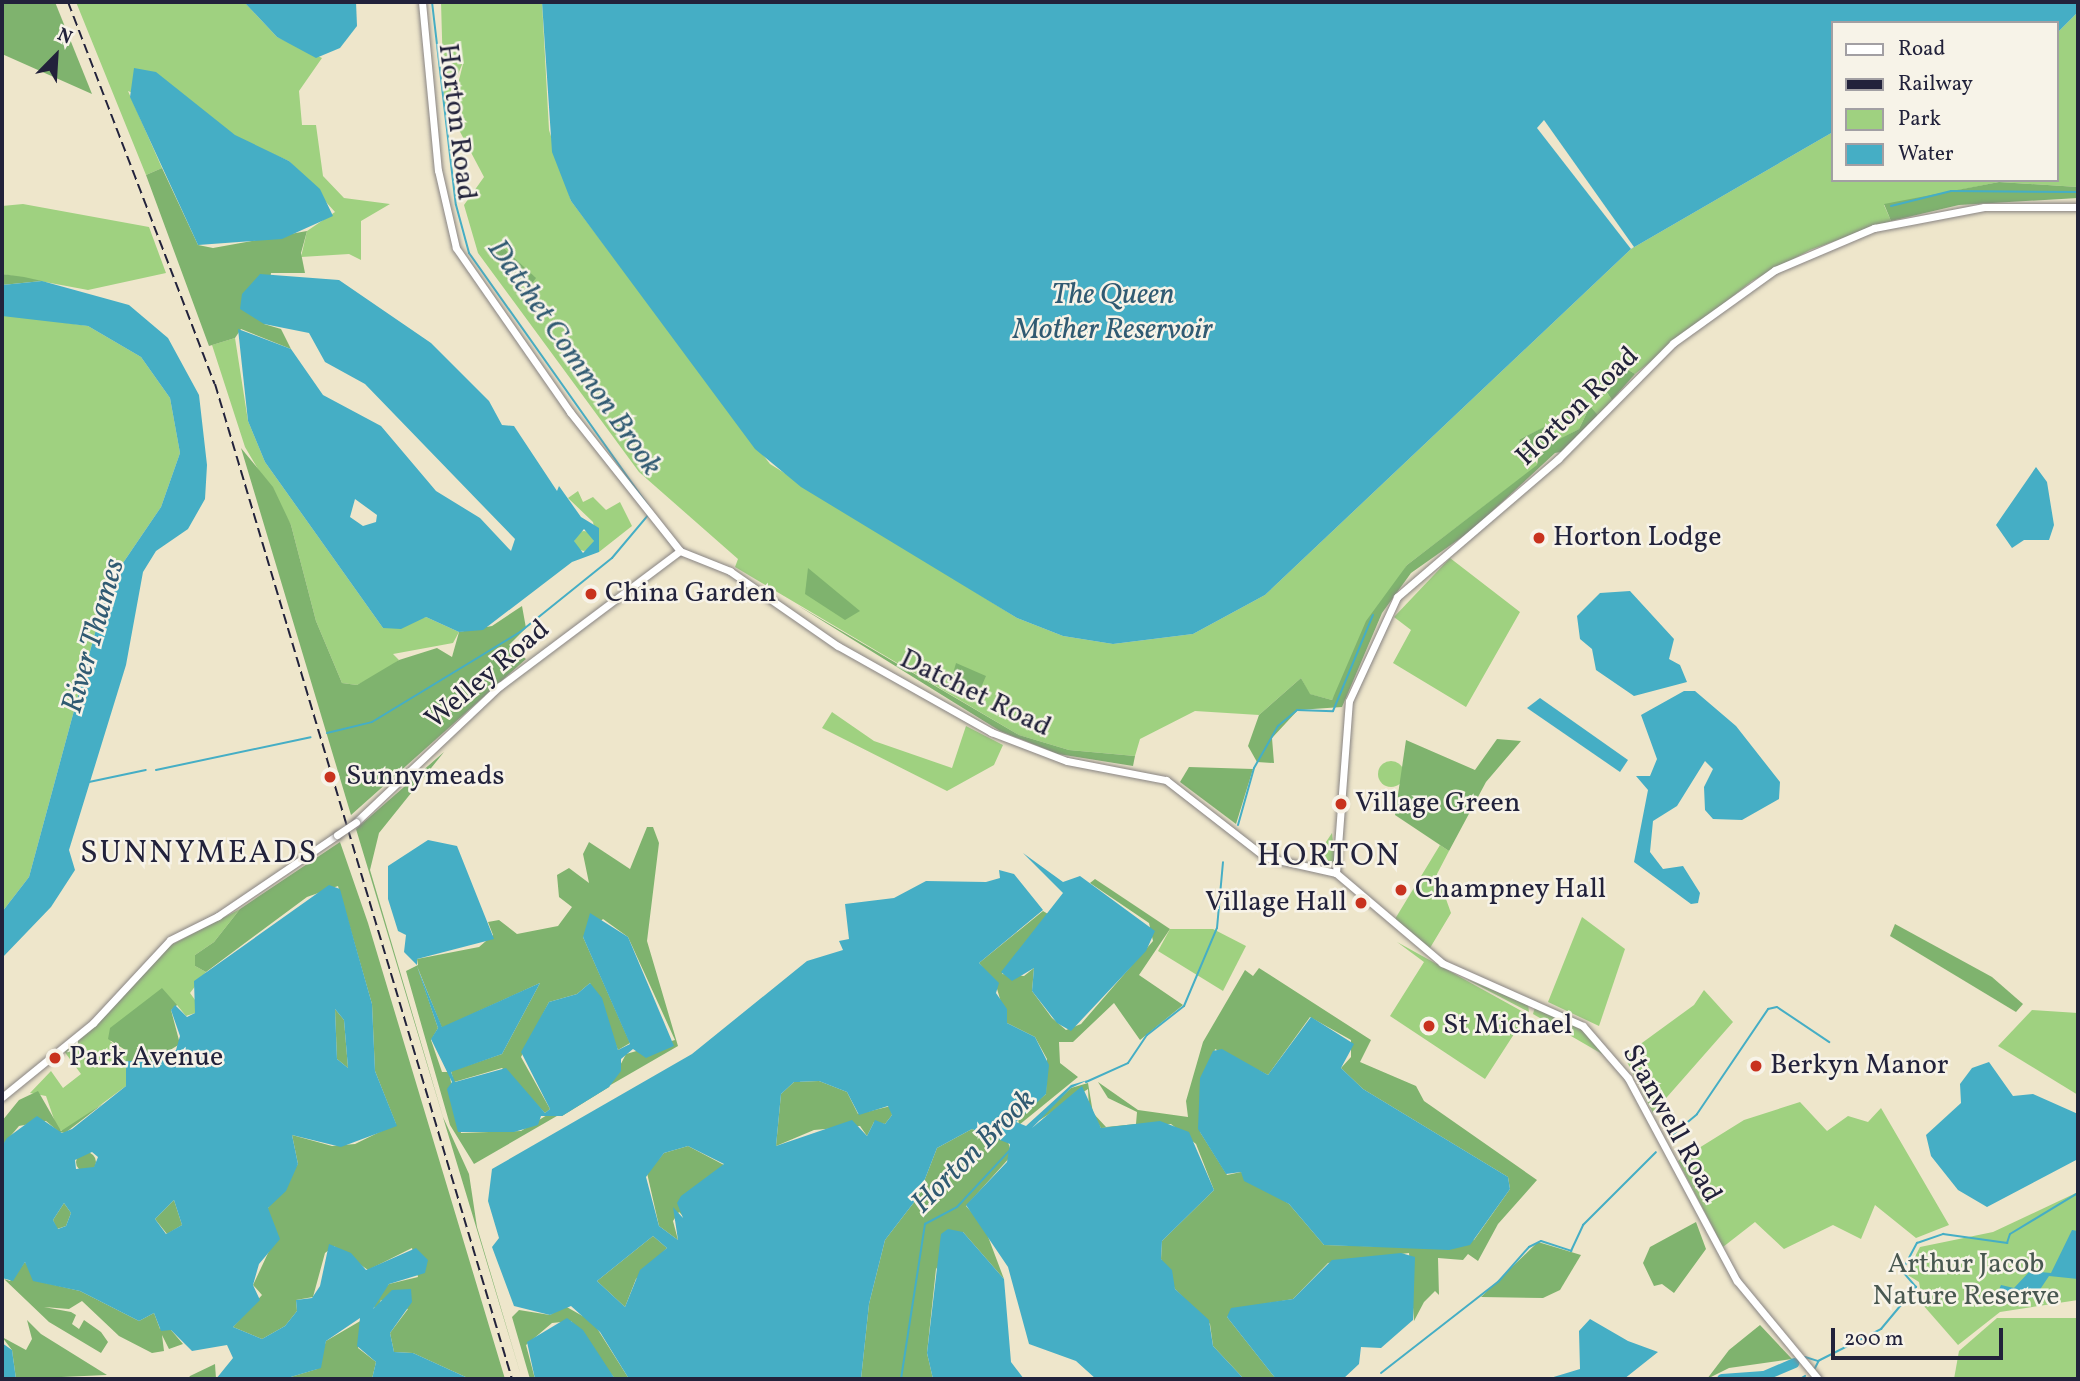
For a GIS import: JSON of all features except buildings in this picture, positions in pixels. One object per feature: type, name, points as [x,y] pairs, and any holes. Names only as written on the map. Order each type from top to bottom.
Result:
[{"type":"street","name":"Horton Road","points":[[422,2],[438,170],[456,248],[648,515],[680,551]]},
{"type":"street","name":"Horton Road","points":[[1336,873],[1349,701],[1397,597],[1558,459],[1673,343],[1775,270],[1874,228],[1984,206],[2078,207]]},
{"type":"street","name":"Datchet Road","points":[[680,551],[730,571],[838,646],[991,732],[1068,761],[1157,776],[1265,857],[1336,873]]},
{"type":"street","name":"Welley Road","points":[[2,1097],[93,1023],[170,940],[258,891],[356,822],[517,672],[680,551]]},
{"type":"street","name":"Stanwell Road","points":[[1336,873],[1442,963],[1561,1014],[1600,1040],[1628,1078],[1714,1246],[1817,1378]]},
{"type":"green space","points":[[2,2],[55,2],[92,94],[2,54]]},
{"type":"green space","points":[[76,2],[244,2],[277,37],[322,58],[299,91],[302,125],[316,125],[323,176],[344,198],[390,204],[361,221],[361,260],[349,254],[301,257],[307,231],[335,212],[289,161],[128,91],[162,168],[146,175]]},
{"type":"green space","points":[[441,2],[542,2],[549,130],[571,201],[770,464],[1017,618],[1063,636],[1113,644],[1193,634],[1265,595],[1631,249],[1832,133],[1832,182],[1999,182],[1884,205],[1891,221],[1810,250],[1752,281],[1635,374],[1627,369],[1604,388],[1612,400],[1598,415],[1590,406],[1579,429],[1552,444],[1541,443],[1545,427],[1520,439],[1538,465],[1407,565],[1332,700],[1309,694],[1301,678],[1259,715],[1195,711],[1140,739],[1135,756],[1069,750],[1019,735],[735,567],[738,559],[639,472],[478,253],[464,205],[484,177],[457,126],[463,119],[457,88],[464,60],[444,107]]},
{"type":"green space","points":[[2078,12],[2078,187],[1999,182],[2059,182],[2059,31]]},
{"type":"green space","points":[[162,168],[198,245],[213,248],[307,231],[301,253],[305,273],[271,273],[264,324],[281,329],[291,349],[241,329],[235,338],[209,346],[146,175]]},
{"type":"green space","points":[[1999,182],[2078,187],[2078,198],[1959,205],[1891,221],[1884,204]]},
{"type":"green space","points":[[23,204],[149,227],[166,273],[88,290],[2,274],[2,206]]},
{"type":"green space","points":[[498,243],[536,278],[530,286],[490,253]]},
{"type":"green space","points":[[2,274],[24,277],[42,281],[2,285]]},
{"type":"green space","points":[[2,316],[88,326],[141,357],[170,398],[180,453],[161,507],[108,585],[29,877],[2,912]]},
{"type":"green space","points":[[235,338],[248,421],[265,462],[383,628],[426,617],[459,632],[453,643],[393,654],[399,660],[382,673],[357,685],[342,683],[316,621],[291,525],[245,447],[212,345]]},
{"type":"green space","points":[[1627,369],[1635,374],[1612,400],[1604,388]]},
{"type":"green space","points":[[1590,406],[1598,415],[1566,451],[1555,453],[1472,530],[1411,573],[1382,613],[1342,707],[1298,710],[1272,738],[1274,763],[1257,762],[1248,746],[1259,715],[1301,678],[1310,694],[1332,700],[1366,621],[1407,565],[1537,465],[1538,459],[1525,459],[1518,449],[1520,439],[1546,426],[1541,442],[1552,443],[1579,429]]},
{"type":"green space","points":[[241,448],[273,487],[291,525],[316,621],[342,683],[357,685],[399,660],[437,648],[452,657],[459,632],[492,626],[522,606],[526,628],[509,645],[526,659],[351,815]]},
{"type":"green space","points":[[578,491],[583,502],[593,497],[606,510],[620,502],[632,526],[599,552],[593,522],[568,498]]},
{"type":"green space","points":[[580,531],[588,531],[594,541],[588,551],[580,551],[574,545],[574,537]]},
{"type":"green space","points":[[1450,558],[1520,612],[1466,707],[1393,663],[1411,630],[1394,617]]},
{"type":"green space","points":[[808,568],[860,611],[845,620],[805,594]]},
{"type":"green space","points":[[797,605],[1019,735],[1069,750],[1135,756],[1133,766],[1058,754],[1000,731]]},
{"type":"green space","points":[[956,663],[986,676],[979,692],[951,681]]},
{"type":"green space","points":[[832,712],[874,741],[952,768],[966,726],[1003,745],[994,765],[947,791],[822,728]]},
{"type":"green space","points":[[1497,739],[1521,741],[1486,782],[1449,851],[1395,815],[1406,740],[1475,770]]},
{"type":"green space","points":[[444,752],[379,833],[370,870],[443,1117],[469,1174],[477,1227],[522,1379],[356,829]]},
{"type":"green space","points":[[1391,761],[1400,765],[1404,774],[1400,783],[1391,787],[1382,783],[1378,774],[1382,765]]},
{"type":"green space","points":[[1189,767],[1253,769],[1236,824],[1180,782]]},
{"type":"green space","points":[[647,827],[653,827],[659,843],[647,941],[678,1046],[610,1085],[626,1054],[675,1040],[628,937],[603,919],[583,937],[630,1043],[618,1050],[590,983],[577,994],[549,1002],[521,1057],[550,1109],[545,1113],[502,1068],[454,1082],[451,1071],[502,1054],[540,983],[442,1028],[417,966],[438,1028],[431,1040],[442,1072],[449,1072],[461,1133],[521,1131],[552,1112],[559,1115],[474,1164],[450,1125],[406,971],[418,965],[417,959],[479,947],[493,935],[488,922],[499,920],[517,934],[558,926],[572,907],[559,897],[557,875],[569,868],[589,883],[583,854],[589,842],[630,869]]},
{"type":"green space","points":[[1332,833],[1335,860],[1329,865],[1316,857]]},
{"type":"green space","points":[[340,842],[368,923],[505,1379],[470,1379],[413,1353],[394,1352],[390,1333],[408,1309],[381,1300],[376,1311],[372,1302],[389,1284],[418,1277],[412,1248],[368,1270],[334,1246],[325,1253],[313,1297],[296,1300],[297,1311],[285,1326],[262,1339],[233,1327],[262,1295],[253,1285],[269,1251],[268,1208],[298,1164],[292,1135],[332,1146],[355,1144],[396,1124],[375,1071],[372,1004],[338,886],[307,897],[206,972],[195,966],[195,955],[214,942],[240,909]]},
{"type":"green space","points":[[1440,845],[1449,851],[1437,874],[1451,913],[1430,948],[1395,919]]},
{"type":"green space","points":[[1095,879],[1170,929],[1139,975],[1183,1005],[1140,1040],[1114,1003],[1073,1042],[1059,1042],[1060,1063],[1078,1077],[1019,1125],[1018,1118],[1046,1094],[1047,1059],[1035,1037],[1007,1023],[995,982],[979,963],[1043,911],[1048,914],[1002,974],[1024,976],[1034,968],[1032,991],[1052,1018],[1066,1030],[1081,1024],[1153,941],[1149,923],[1090,883]]},
{"type":"green space","points":[[240,909],[214,942],[195,955],[195,966],[206,972],[190,993],[198,1004],[195,1013],[186,1016],[177,1005],[110,1041],[128,1055],[126,1086],[64,1132],[57,1128],[46,1096],[30,1093],[51,1071],[63,1088],[81,1074],[61,1047],[93,1023],[154,954]]},
{"type":"green space","points":[[1582,917],[1625,949],[1599,1026],[1548,1002]]},
{"type":"green space","points":[[1895,924],[1992,977],[2023,1004],[2016,1012],[1890,936]]},
{"type":"green space","points":[[1170,929],[1213,929],[1246,946],[1223,991],[1158,951]]},
{"type":"green space","points":[[1397,942],[1527,1014],[1485,1079],[1390,1016],[1424,962]]},
{"type":"green space","points":[[1259,968],[1371,1040],[1360,1062],[1416,1086],[1424,1101],[1537,1180],[1498,1224],[1478,1261],[1468,1254],[1463,1260],[1438,1258],[1439,1295],[1435,1291],[1424,1302],[1414,1321],[1409,1253],[1328,1263],[1293,1299],[1235,1309],[1227,1317],[1276,1379],[1244,1379],[1213,1346],[1210,1324],[1175,1289],[1161,1259],[1162,1241],[1214,1190],[1196,1144],[1171,1124],[1101,1128],[1089,1108],[1088,1089],[1032,1125],[1071,1088],[1088,1083],[1093,1113],[1106,1127],[1136,1124],[1137,1112],[1108,1098],[1098,1082],[1138,1110],[1188,1117],[1186,1101],[1203,1042],[1245,970],[1253,976]],"holes":[[[1310,1017],[1351,1040],[1351,1057],[1341,1068],[1363,1089],[1508,1177],[1510,1189],[1474,1240],[1430,1248],[1324,1245],[1289,1204],[1241,1172],[1227,1175],[1200,1132],[1215,1049],[1268,1075]]]},
{"type":"green space","points":[[1466,979],[1528,1004],[1529,1012],[1527,1011]]},
{"type":"green space","points":[[162,988],[177,1005],[171,1010],[180,1044],[152,1061],[126,1061],[127,1051],[108,1039],[110,1028]]},
{"type":"green space","points":[[1704,990],[1733,1022],[1653,1113],[1624,1056],[1694,1005]]},
{"type":"green space","points":[[1535,1007],[1584,1031],[1609,1058],[1533,1014]]},
{"type":"green space","points":[[335,1009],[344,1020],[348,1068],[337,1059]]},
{"type":"green space","points":[[2032,1010],[2078,1013],[2078,1095],[1998,1046]]},
{"type":"green space","points":[[819,1081],[847,1092],[858,1114],[891,1106],[892,1115],[885,1124],[874,1122],[867,1136],[860,1126],[814,1130],[776,1146],[781,1094],[794,1082]]},
{"type":"green space","points":[[38,1091],[61,1131],[104,1103],[65,1133],[59,1132],[46,1121],[19,1126],[2,1146],[2,1121],[19,1100]]},
{"type":"green space","points":[[1800,1102],[1827,1131],[1848,1116],[1868,1122],[1881,1108],[1949,1225],[1916,1238],[1875,1205],[1861,1239],[1833,1225],[1784,1249],[1755,1222],[1723,1247],[1678,1161],[1744,1120]]},
{"type":"green space","points":[[972,1129],[1008,1142],[1012,1155],[966,1206],[984,1226],[1004,1279],[963,1232],[936,1269],[927,1353],[933,1379],[861,1379],[869,1304],[885,1240],[918,1197],[937,1148]]},
{"type":"green space","points":[[688,1146],[724,1165],[680,1204],[683,1216],[679,1212],[673,1221],[678,1240],[659,1226],[647,1173],[664,1153]]},
{"type":"green space","points":[[86,1152],[93,1155],[96,1162],[93,1169],[86,1172],[79,1169],[76,1162],[79,1155]]},
{"type":"green space","name":"Arthur Jacob Nature Reserve","points":[[2078,1192],[2078,1300],[2000,1312],[1958,1345],[1923,1305],[1919,1282],[1906,1274],[1920,1247],[1993,1232]]},
{"type":"green space","points":[[174,1200],[182,1225],[167,1234],[155,1219]]},
{"type":"green space","points":[[64,1203],[71,1213],[66,1226],[57,1229],[53,1220]]},
{"type":"green space","points":[[1696,1222],[1706,1249],[1674,1293],[1662,1284],[1654,1286],[1643,1263],[1650,1247]]},
{"type":"green space","points":[[653,1236],[667,1248],[636,1279],[625,1307],[597,1281]]},
{"type":"green space","points":[[1538,1242],[1581,1255],[1560,1290],[1543,1298],[1481,1297]]},
{"type":"green space","points":[[25,1262],[37,1281],[80,1291],[139,1321],[154,1313],[160,1329],[171,1330],[183,1344],[169,1349],[162,1335],[164,1351],[152,1353],[119,1336],[82,1301],[69,1309],[44,1307],[71,1312],[76,1315],[72,1324],[79,1329],[84,1320],[101,1332],[108,1342],[101,1353],[49,1322],[4,1279],[10,1281]]},
{"type":"green space","points":[[565,1306],[593,1322],[629,1379],[615,1379],[571,1321],[552,1323],[526,1345],[535,1379],[530,1379],[512,1317],[519,1310],[550,1315]]},
{"type":"green space","points":[[1997,1318],[2078,1318],[2078,1379],[1954,1379],[1959,1351]]},
{"type":"green space","points":[[27,1320],[41,1334],[107,1375],[16,1379],[12,1350],[2,1337],[26,1350],[32,1339]]},
{"type":"green space","points":[[362,1320],[358,1348],[376,1362],[372,1379],[284,1379],[317,1369],[326,1341]]},
{"type":"green space","points":[[1760,1325],[1792,1359],[1729,1368],[1707,1379],[1729,1350]]},
{"type":"green space","points":[[215,1364],[216,1379],[188,1379],[190,1376]]},
{"type":"water","points":[[244,2],[356,2],[357,26],[340,48],[316,58],[277,37]]},
{"type":"water","name":"The Queen Mother Reservoir","points":[[542,2],[2078,2],[2078,12],[2059,31],[2059,21],[1832,21],[1832,133],[1631,249],[1265,595],[1193,634],[1113,644],[1063,636],[1017,618],[801,487],[755,449],[571,201],[552,152]]},
{"type":"water","points":[[134,68],[156,72],[235,135],[289,161],[320,189],[333,216],[282,239],[198,245],[130,97]]},
{"type":"water","points":[[260,274],[339,280],[431,343],[489,401],[502,425],[514,426],[557,491],[559,486],[581,517],[599,528],[599,552],[572,562],[483,630],[459,632],[426,617],[401,629],[383,628],[265,462],[248,421],[238,329],[291,349],[323,395],[381,426],[436,491],[480,518],[511,551],[515,539],[365,384],[325,362],[309,333],[264,324],[240,309],[242,294]],"holes":[[[355,499],[377,515],[376,522],[363,526],[350,517]],[[584,529],[594,541],[583,553],[574,541]]]},
{"type":"water","points":[[42,281],[129,305],[168,338],[199,395],[207,465],[205,499],[188,529],[156,551],[143,572],[126,665],[69,850],[75,870],[51,907],[2,958],[2,912],[29,877],[108,585],[161,507],[180,453],[170,398],[141,357],[88,326],[2,316],[2,285]]},
{"type":"water","points":[[2036,467],[2047,482],[2054,525],[2049,540],[2024,540],[2012,548],[1996,525]]},
{"type":"water","points":[[1630,591],[1674,639],[1669,659],[1680,665],[1687,682],[1634,696],[1596,670],[1592,649],[1580,639],[1577,616],[1600,593]]},
{"type":"water","points":[[1684,691],[1695,691],[1736,726],[1780,782],[1779,799],[1742,820],[1713,819],[1705,810],[1704,787],[1713,769],[1705,761],[1677,806],[1653,821],[1650,852],[1663,869],[1683,866],[1700,893],[1698,903],[1691,904],[1634,862],[1648,790],[1636,776],[1650,776],[1657,759],[1641,715]]},
{"type":"water","points":[[1540,698],[1628,760],[1620,772],[1527,708]]},
{"type":"water","points":[[428,840],[457,846],[494,939],[417,959],[417,965],[404,952],[406,935],[398,931],[388,899],[388,866]]},
{"type":"water","points":[[1023,853],[1063,882],[1080,876],[1155,931],[1146,951],[1071,1031],[1057,1023],[1032,991],[1034,968],[1012,981],[1001,972],[1063,893]]},
{"type":"water","points":[[999,870],[1014,874],[1043,910],[979,963],[999,983],[996,993],[1007,1009],[1007,1023],[1035,1037],[1049,1065],[1046,1094],[1016,1122],[1026,1126],[1071,1085],[1088,1080],[1071,1088],[1032,1128],[1082,1086],[1101,1128],[1160,1121],[1189,1132],[1214,1190],[1162,1241],[1161,1259],[1172,1270],[1175,1289],[1209,1320],[1213,1346],[1244,1379],[1096,1379],[1076,1361],[1029,1344],[1008,1267],[966,1205],[1007,1162],[1010,1144],[972,1129],[937,1148],[918,1197],[885,1240],[869,1304],[861,1379],[629,1379],[600,1332],[571,1306],[550,1315],[514,1306],[492,1247],[499,1238],[488,1201],[492,1169],[692,1054],[807,961],[843,950],[839,941],[849,939],[845,904],[894,898],[926,881],[986,882],[1000,878]],"holes":[[[819,1081],[847,1092],[859,1115],[888,1106],[892,1115],[885,1124],[875,1120],[867,1136],[852,1120],[776,1146],[781,1094],[794,1082]],[[688,1146],[724,1164],[681,1196],[677,1203],[683,1218],[673,1207],[678,1240],[659,1226],[646,1177],[664,1153]],[[653,1236],[667,1248],[640,1270],[625,1307],[597,1281]]]},
{"type":"water","points":[[329,885],[340,889],[372,1004],[375,1071],[397,1126],[341,1147],[292,1135],[298,1164],[286,1191],[268,1208],[280,1239],[259,1264],[253,1285],[260,1300],[233,1327],[262,1339],[285,1326],[297,1311],[296,1300],[312,1298],[320,1286],[329,1244],[351,1253],[366,1270],[416,1248],[428,1260],[425,1273],[389,1284],[373,1309],[392,1290],[411,1289],[412,1302],[390,1333],[394,1352],[413,1353],[470,1379],[372,1379],[376,1362],[357,1346],[360,1318],[326,1341],[321,1368],[284,1379],[216,1379],[233,1358],[227,1345],[192,1351],[171,1330],[161,1331],[154,1313],[139,1321],[80,1291],[33,1281],[25,1262],[13,1281],[2,1278],[2,1146],[7,1138],[37,1116],[62,1133],[72,1129],[126,1086],[126,1061],[152,1061],[176,1050],[180,1036],[171,1010],[175,1005],[187,1017],[195,1013],[194,981]],"holes":[[[335,1009],[344,1020],[348,1068],[337,1059]],[[92,1152],[98,1157],[94,1167],[76,1169],[75,1160]],[[174,1200],[182,1225],[166,1234],[155,1219]],[[64,1203],[71,1213],[66,1226],[58,1229],[53,1220]]]},
{"type":"water","points":[[590,913],[628,937],[674,1046],[646,1058],[633,1049],[621,1059],[621,1071],[609,1087],[562,1116],[541,1116],[538,1125],[514,1132],[458,1132],[447,1089],[452,1082],[431,1039],[438,1028],[417,967],[442,1027],[540,983],[502,1054],[451,1072],[455,1082],[506,1068],[545,1113],[550,1109],[521,1052],[549,1002],[577,994],[590,983],[602,998],[618,1050],[630,1044],[583,937]]},
{"type":"water","points":[[1311,1017],[1354,1044],[1341,1068],[1363,1089],[1508,1177],[1510,1189],[1470,1245],[1449,1250],[1324,1245],[1289,1204],[1244,1181],[1241,1172],[1226,1174],[1198,1129],[1200,1078],[1213,1051],[1222,1049],[1268,1075]]},
{"type":"water","points":[[1989,1062],[2013,1096],[2033,1094],[2078,1114],[2078,1159],[1987,1207],[1958,1190],[1931,1156],[1926,1135],[1961,1103],[1960,1084],[1972,1068]]},
{"type":"water","points":[[948,1229],[963,1232],[1004,1279],[1011,1362],[1024,1379],[933,1379],[927,1353],[941,1234]]},
{"type":"water","points":[[2072,1230],[2078,1231],[2078,1279],[2049,1276],[2035,1297],[1994,1301],[2001,1285],[2014,1288],[2030,1271],[2051,1273]]},
{"type":"water","points":[[1401,1253],[1415,1257],[1413,1320],[1381,1348],[1361,1347],[1359,1364],[1343,1379],[1276,1379],[1227,1317],[1231,1308],[1293,1299],[1332,1260]]},
{"type":"water","points":[[567,1318],[583,1330],[615,1379],[535,1379],[527,1342]]},
{"type":"water","points":[[1590,1319],[1628,1341],[1658,1352],[1624,1379],[1547,1379],[1580,1369],[1579,1331]]},
{"type":"water","points":[[2,1343],[12,1350],[16,1379],[2,1379]]},
{"type":"pier","points":[[1544,120],[1634,247],[1631,249],[1537,128]]},
{"type":"waterway","name":"Datchet Common Brook","points":[[432,2],[456,205],[469,253],[650,509]]},
{"type":"waterway","name":"Horton Brook","points":[[1891,206],[1951,191],[2078,192]]},
{"type":"waterway","name":"Datchet Common Brook","points":[[327,733],[372,722],[520,632],[612,558],[649,514]]},
{"type":"waterway","name":"Horton Brook","points":[[1238,825],[1254,768],[1278,726],[1297,710],[1333,711],[1373,615]]},
{"type":"waterway","name":"Datchet Common Brook","points":[[156,770],[311,737]]},
{"type":"waterway","name":"Datchet Common Brook","points":[[89,782],[146,770]]},
{"type":"waterway","name":"Horton Brook","points":[[1086,1082],[1128,1063],[1147,1035],[1184,1006],[1217,928],[1223,862]]},
{"type":"waterway","points":[[1671,1136],[1697,1114],[1768,1009],[1777,1007],[1829,1042]]},
{"type":"waterway","name":"Horton Brook","points":[[901,1379],[925,1224],[957,1207],[1010,1150]]},
{"type":"waterway","points":[[1381,1373],[1498,1282],[1529,1247],[1541,1241],[1571,1251],[1583,1225],[1656,1152]]},
{"type":"waterway","points":[[1805,1357],[1818,1361],[1881,1329],[1916,1287],[1902,1271],[1917,1243],[1943,1234],[2007,1243],[2010,1234],[2078,1193]]},
{"type":"waterway","points":[[1815,1368],[1818,1362]]},
{"type":"waterway","points":[[1722,1379],[1764,1376],[1794,1363]]},
{"type":"waterway","points":[[1800,1379],[1805,1376]]},
{"type":"railway","points":[[68,2],[215,384],[512,1379]]},
{"type":"place","name":"Horton Lodge","points":[[1539,538]]},
{"type":"place","name":"China Garden","points":[[591,594]]},
{"type":"place","name":"Sunnymeads","points":[[330,777]]},
{"type":"place","name":"Village Green","points":[[1341,804]]},
{"type":"place","name":"Champney Hall","points":[[1401,890]]},
{"type":"place","name":"Village Hall","points":[[1361,903]]},
{"type":"place","name":"St Michael","points":[[1429,1026]]},
{"type":"place","name":"Park Avenue","points":[[55,1058]]},
{"type":"place","name":"Berkyn Manor","points":[[1756,1066]]},
{"type":"district","name":"SUNNYMEADS","points":[[199,854]]},
{"type":"district","name":"HORTON","points":[[1329,857]]},
{"type":"water label","name":"River Thames","points":[[94,636]]}]
